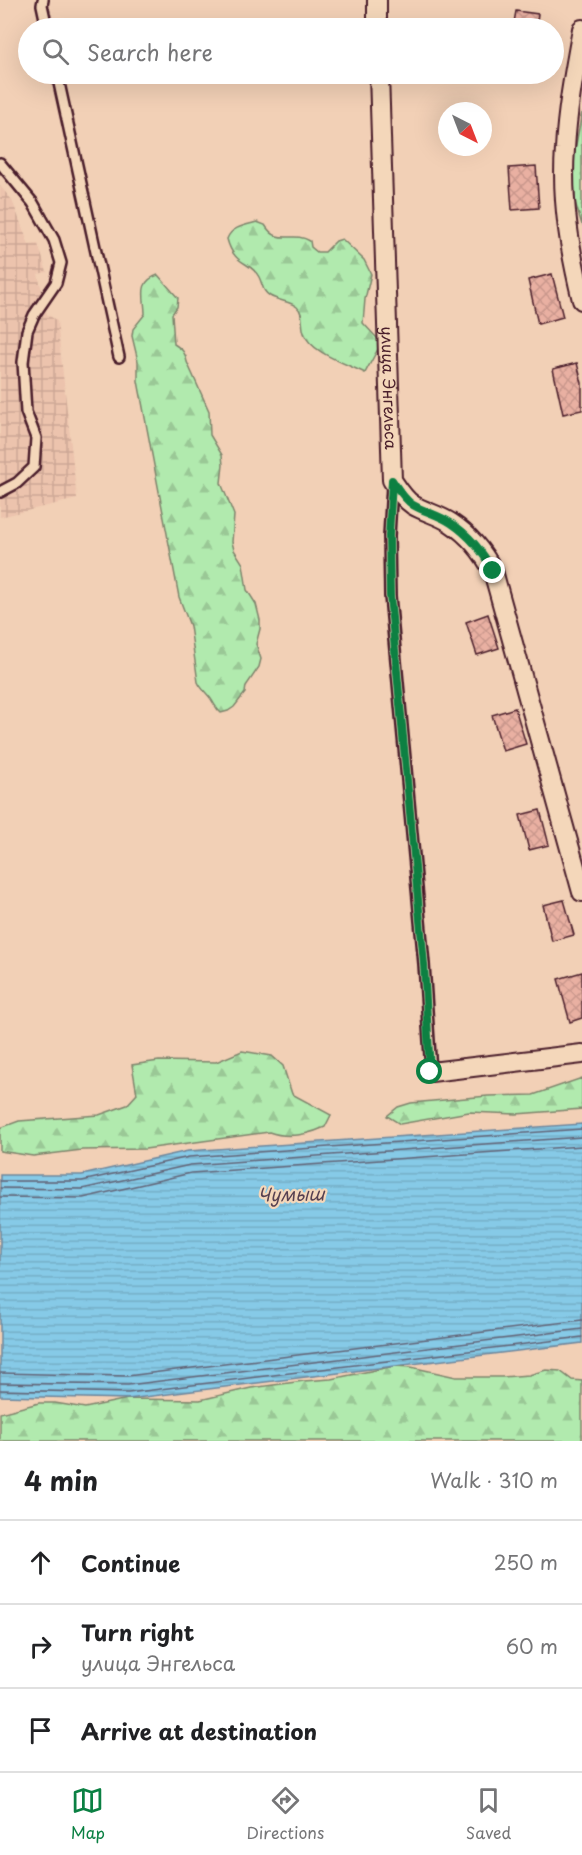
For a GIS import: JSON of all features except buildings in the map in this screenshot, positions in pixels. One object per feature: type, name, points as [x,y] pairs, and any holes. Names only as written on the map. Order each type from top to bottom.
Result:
[{"type":"street","points":[[376,0],[377,18]]},
{"type":"street","points":[[582,29],[565,149],[570,251],[582,300]]},
{"type":"street","name":"улица Энгельса","points":[[379,84],[392,480]]},
{"type":"street","points":[[392,480],[401,494],[412,504],[450,522],[474,542],[485,555],[493,571],[582,892]]},
{"type":"street","points":[[430,1072],[582,1054]]},
{"type":"lane","points":[[43,0],[45,18]]},
{"type":"lane","points":[[59,84],[119,357]]},
{"type":"lane","points":[[0,163],[33,203],[54,240],[61,263],[56,283],[34,315],[27,331],[23,362],[26,412],[36,438],[34,467],[17,483],[0,492]]},
{"type":"lane","points":[[392,480],[389,536],[390,596],[424,964],[430,1072]]},
{"type":"shaded area","points":[[0,186],[12,200],[29,245],[38,244],[47,272],[38,274],[47,314],[57,321],[77,499],[0,517]]},
{"type":"green space","points":[[582,113],[582,225],[575,202],[573,160]]},
{"type":"green space","points":[[257,222],[265,225],[270,232],[280,237],[298,237],[310,241],[311,247],[317,252],[325,252],[336,241],[342,239],[364,260],[371,274],[365,299],[363,323],[377,338],[379,347],[365,373],[330,357],[314,346],[304,333],[302,316],[297,307],[267,294],[256,272],[234,254],[227,239],[229,235],[239,227]]},
{"type":"green space","points":[[158,275],[178,298],[177,307],[172,314],[174,344],[185,354],[209,411],[210,435],[222,455],[221,483],[234,515],[232,542],[243,564],[247,590],[256,604],[260,620],[256,644],[261,659],[259,667],[246,686],[245,693],[234,707],[221,713],[198,682],[190,626],[179,597],[138,381],[138,361],[132,336],[133,329],[145,314],[145,286],[151,278]]},
{"type":"green space","points":[[242,1051],[272,1056],[283,1066],[292,1094],[331,1115],[325,1127],[297,1135],[269,1132],[145,1149],[82,1150],[33,1156],[0,1151],[0,1128],[19,1121],[99,1115],[127,1105],[137,1094],[132,1065],[159,1061],[216,1062]]},
{"type":"green space","points":[[582,1078],[582,1109],[516,1114],[469,1112],[400,1124],[387,1116],[398,1107],[411,1103],[488,1096],[533,1095]]},
{"type":"green space","points":[[395,1366],[411,1367],[456,1377],[502,1377],[529,1375],[546,1370],[560,1371],[572,1380],[582,1381],[582,1441],[0,1441],[0,1413],[39,1403],[85,1408],[128,1399],[200,1400],[251,1388],[331,1379]]},
{"type":"water","name":"Чумыш","points":[[582,1124],[582,1343],[128,1399],[0,1396],[0,1175],[82,1175],[188,1151]]},
{"type":"route","points":[[430,1072],[424,964],[390,596],[389,536],[392,480],[401,494],[412,504],[450,522],[474,542],[485,555],[493,571]]}]
